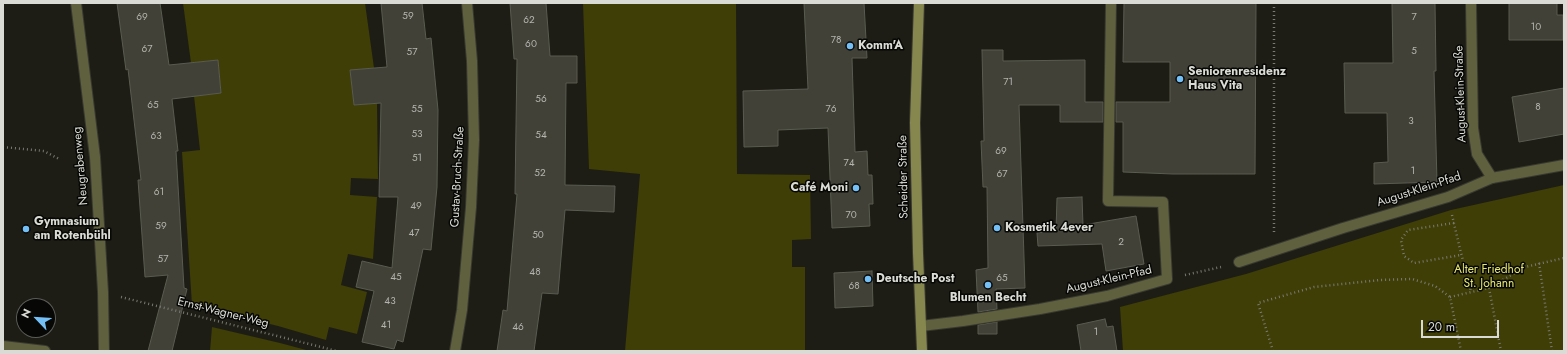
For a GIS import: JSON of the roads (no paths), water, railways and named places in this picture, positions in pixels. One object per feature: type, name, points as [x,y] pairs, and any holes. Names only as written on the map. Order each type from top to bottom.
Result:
[{"type":"main road","name":"Scheidter Straße","points":[[919,3],[915,123],[922,351]]},
{"type":"street","name":"Neugrabenweg","points":[[76,3],[95,157],[104,292],[104,351]]},
{"type":"street","name":"Gustav-Bruch-Straße","points":[[455,351],[462,310],[470,223],[474,140],[472,61],[467,3]]},
{"type":"street","name":"August-Klein-Pfad","points":[[921,326],[1048,308],[1107,296],[1167,279],[1162,202],[1108,201],[1111,3]]},
{"type":"street","name":"August-Klein-Straße","points":[[1471,3],[1473,128],[1476,154],[1492,178]]},
{"type":"street","points":[[1492,178],[1564,165]]},
{"type":"street","name":"August-Klein-Pfad","points":[[1239,262],[1274,252],[1343,228],[1448,197],[1492,178]]},
{"type":"street","points":[[3,346],[45,351]]},
{"type":"place","name":"Komm'A","points":[[850,46]]},
{"type":"place","name":"Seniorenresidenz Haus Vita","points":[[1180,79]]},
{"type":"place","name":"Café Moni","points":[[856,188]]},
{"type":"place","name":"Kosmetik 4ever","points":[[997,228]]},
{"type":"place","name":"Gymnasium am Rotenbühl","points":[[26,229]]},
{"type":"place","name":"Deutsche Post","points":[[868,279]]},
{"type":"place","name":"Blumen Becht","points":[[988,285]]},
{"type":"park label","name":"Alter Friedhof St. Johann","points":[[1489,277]]}]
